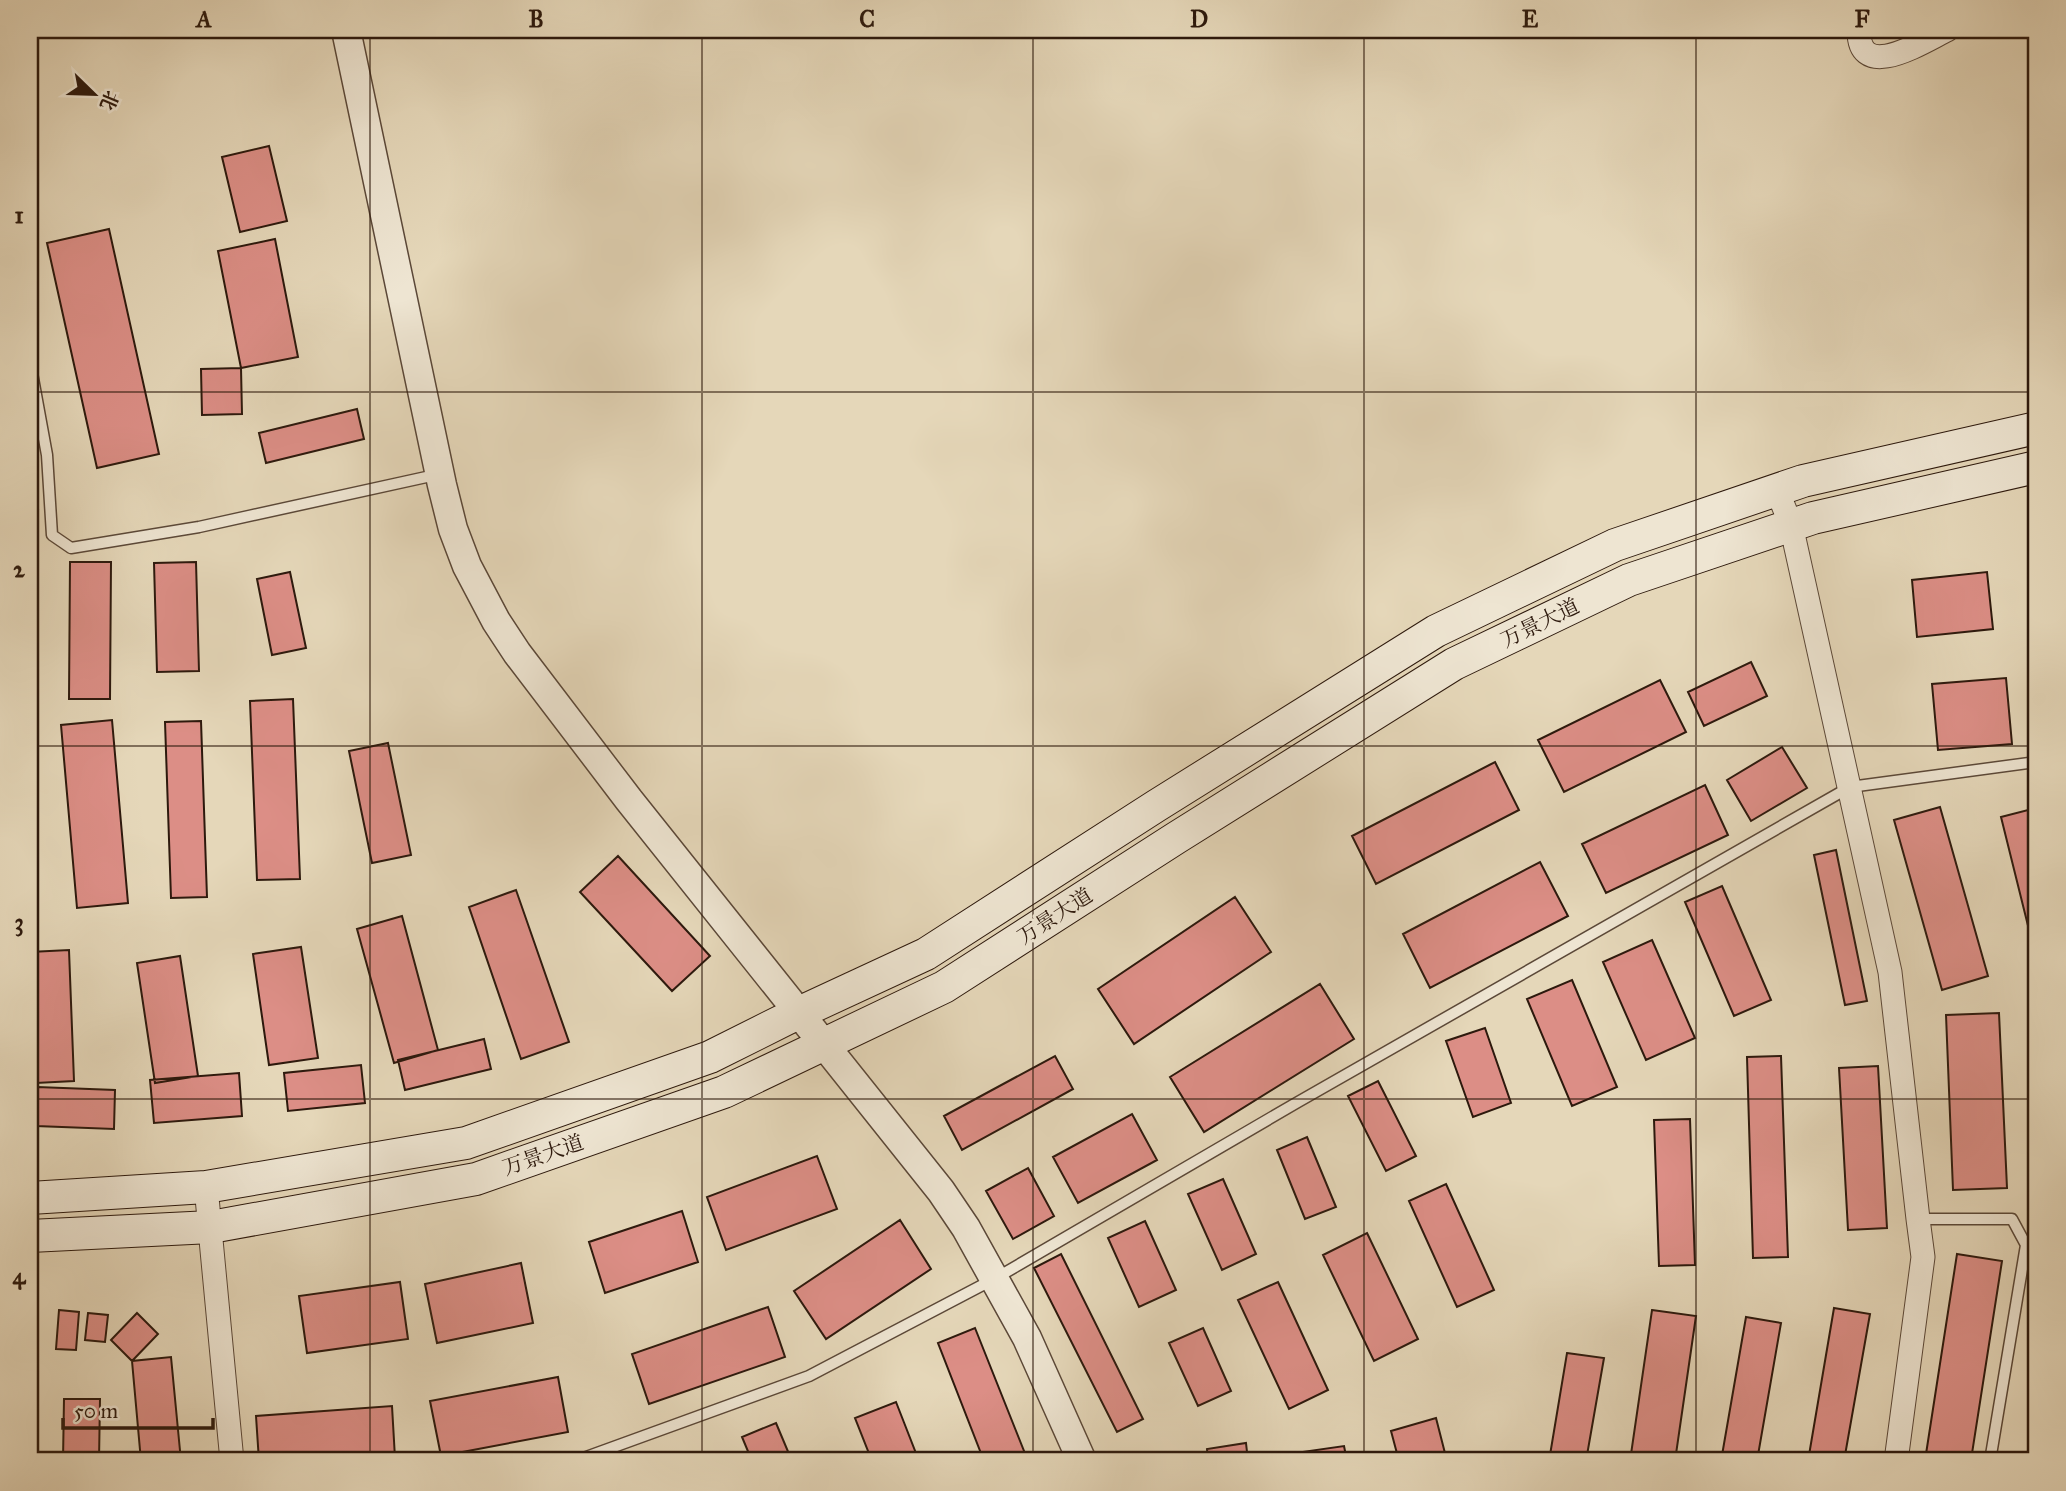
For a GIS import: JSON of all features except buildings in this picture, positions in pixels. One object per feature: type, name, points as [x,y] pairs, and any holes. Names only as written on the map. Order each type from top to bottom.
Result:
[{"type":"main road","name":"万景大道","points":[[30,1198],[206,1187],[466,1143],[710,1057],[926,954],[1436,631],[1615,545],[1803,481],[2036,428]]},
{"type":"main road","name":"万景大道","points":[[30,1236],[211,1227],[475,1179],[724,1092],[944,987],[1454,664],[1629,580],[1814,518],[2036,467]]},
{"type":"street","points":[[346,30],[440,474],[453,529],[467,566],[496,621],[517,653],[629,800],[942,1191],[996,1278],[1054,1394],[1082,1461]]},
{"type":"street","points":[[1859,30],[1864,51],[1879,57],[1900,53],[1947,30]]},
{"type":"street","points":[[1777,490],[1791,525],[1890,972],[1923,1257],[1896,1461]]},
{"type":"street","points":[[206,1187],[232,1461]]},
{"type":"lane","points":[[30,362],[47,455],[52,535],[71,548],[199,527],[440,474]]},
{"type":"lane","points":[[575,1461],[808,1376],[996,1278],[1850,787],[2036,762]]},
{"type":"lane","points":[[1919,1219],[2012,1219],[2026,1245],[1990,1461]]}]
